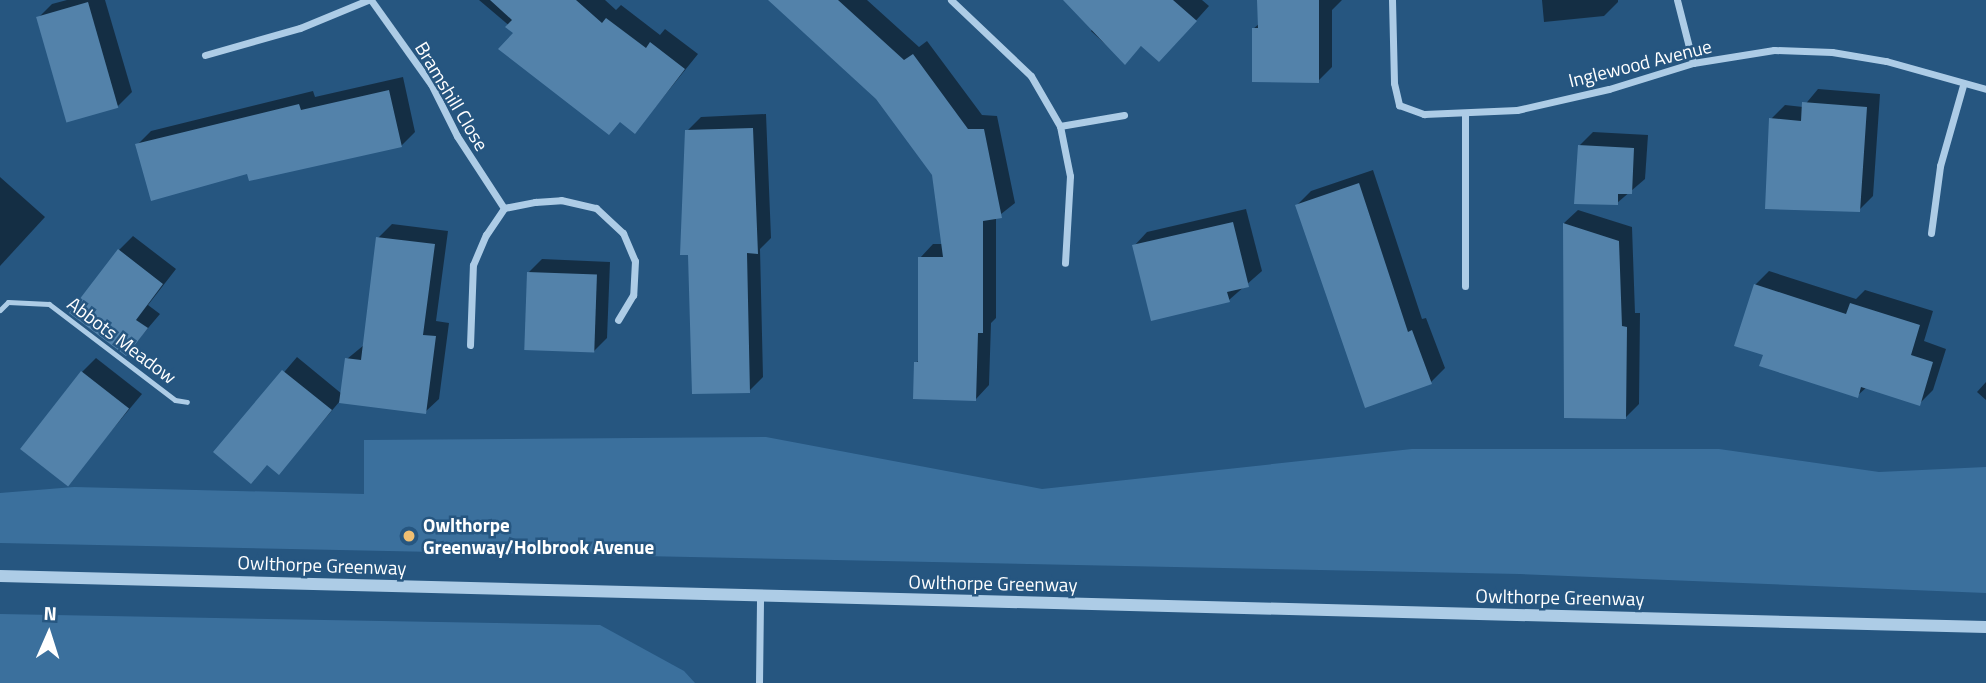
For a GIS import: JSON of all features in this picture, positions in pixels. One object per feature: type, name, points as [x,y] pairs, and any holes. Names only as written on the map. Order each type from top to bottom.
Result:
[{"type":"street","name":"Bramshill Close","points":[[205,55],[300,28],[370,0],[431,84],[457,136],[504,208]]},
{"type":"street","points":[[951,0],[1031,76],[1060,126],[1070,176],[1065,263]]},
{"type":"street","name":"Inglewood Avenue","points":[[1392,0],[1394,83],[1399,105],[1424,114],[1465,115],[1517,110],[1608,89],[1693,63],[1774,50],[1832,52],[1886,61],[1963,85],[1986,89]]},
{"type":"street","points":[[1677,0],[1693,63]]},
{"type":"street","points":[[1931,233],[1940,166],[1963,85]]},
{"type":"street","points":[[1060,126],[1124,115]]},
{"type":"street","points":[[1465,115],[1465,286]]},
{"type":"street","points":[[470,345],[473,265],[504,208],[561,200],[596,208],[623,233],[635,261],[633,295],[618,320]]},
{"type":"street","name":"Owlthorpe Greenway","points":[[0,576],[1986,627]]},
{"type":"street","points":[[760,596],[760,683]]},
{"type":"lane","name":"Abbots Meadow","points":[[0,310],[8,302],[49,304],[175,400],[187,402]]},
{"type":"shaded area","points":[[766,437],[1042,489],[1412,449],[1719,449],[1879,472],[1986,467],[1986,593],[1520,574],[0,543],[0,493],[74,487],[364,494],[364,440]]},
{"type":"shaded area","points":[[0,614],[600,625],[684,671],[695,683],[0,683]]},
{"type":"building","points":[[490,0],[576,0],[602,23],[606,18],[646,48],[650,42],[685,69],[635,134],[620,122],[609,135],[498,49],[513,33],[505,27],[512,20]]},
{"type":"building","points":[[768,0],[838,0],[904,60],[913,54],[968,129],[984,129],[1002,218],[983,221],[983,333],[978,333],[976,401],[913,399],[914,362],[918,362],[918,257],[943,257],[932,175],[876,99]]},
{"type":"building","points":[[1063,0],[1173,0],[1197,21],[1159,62],[1141,46],[1125,65]]},
{"type":"building","points":[[1257,0],[1319,0],[1319,83],[1252,82],[1252,28],[1258,28]]},
{"type":"building","points":[[88,2],[118,108],[66,123],[36,17]]},
{"type":"building","points":[[389,90],[402,147],[249,181],[247,174],[151,201],[135,144],[299,104],[301,110]]},
{"type":"building","points":[[1802,102],[1867,107],[1860,212],[1765,209],[1769,118],[1801,121]]},
{"type":"building","points":[[753,128],[758,254],[747,253],[750,393],[692,394],[688,255],[680,255],[685,130]]},
{"type":"building","points":[[1578,145],[1634,148],[1632,194],[1618,194],[1618,205],[1574,204]]},
{"type":"building","points":[[1359,183],[1408,332],[1412,330],[1432,384],[1365,408],[1295,205]]},
{"type":"building","points":[[1233,222],[1249,287],[1227,292],[1230,302],[1151,321],[1132,245]]},
{"type":"building","points":[[1563,223],[1619,241],[1622,326],[1627,327],[1626,419],[1564,418]]},
{"type":"building","points":[[376,237],[435,244],[423,335],[436,336],[426,414],[339,403],[345,358],[361,360]]},
{"type":"building","points":[[118,249],[163,284],[136,320],[148,328],[126,356],[69,313]]},
{"type":"building","points":[[527,272],[597,274],[594,352],[524,350]]},
{"type":"building","points":[[1754,284],[1846,314],[1850,303],[1920,325],[1911,355],[1933,362],[1920,406],[1861,387],[1858,398],[1759,366],[1763,355],[1734,346]]},
{"type":"building","points":[[282,370],[332,410],[279,475],[267,465],[251,484],[213,452]]},
{"type":"building","points":[[81,371],[129,409],[68,487],[20,449]]},
{"type":"place","name":"Owlthorpe Greenway/Holbrook Avenue","points":[[409,536]]}]
